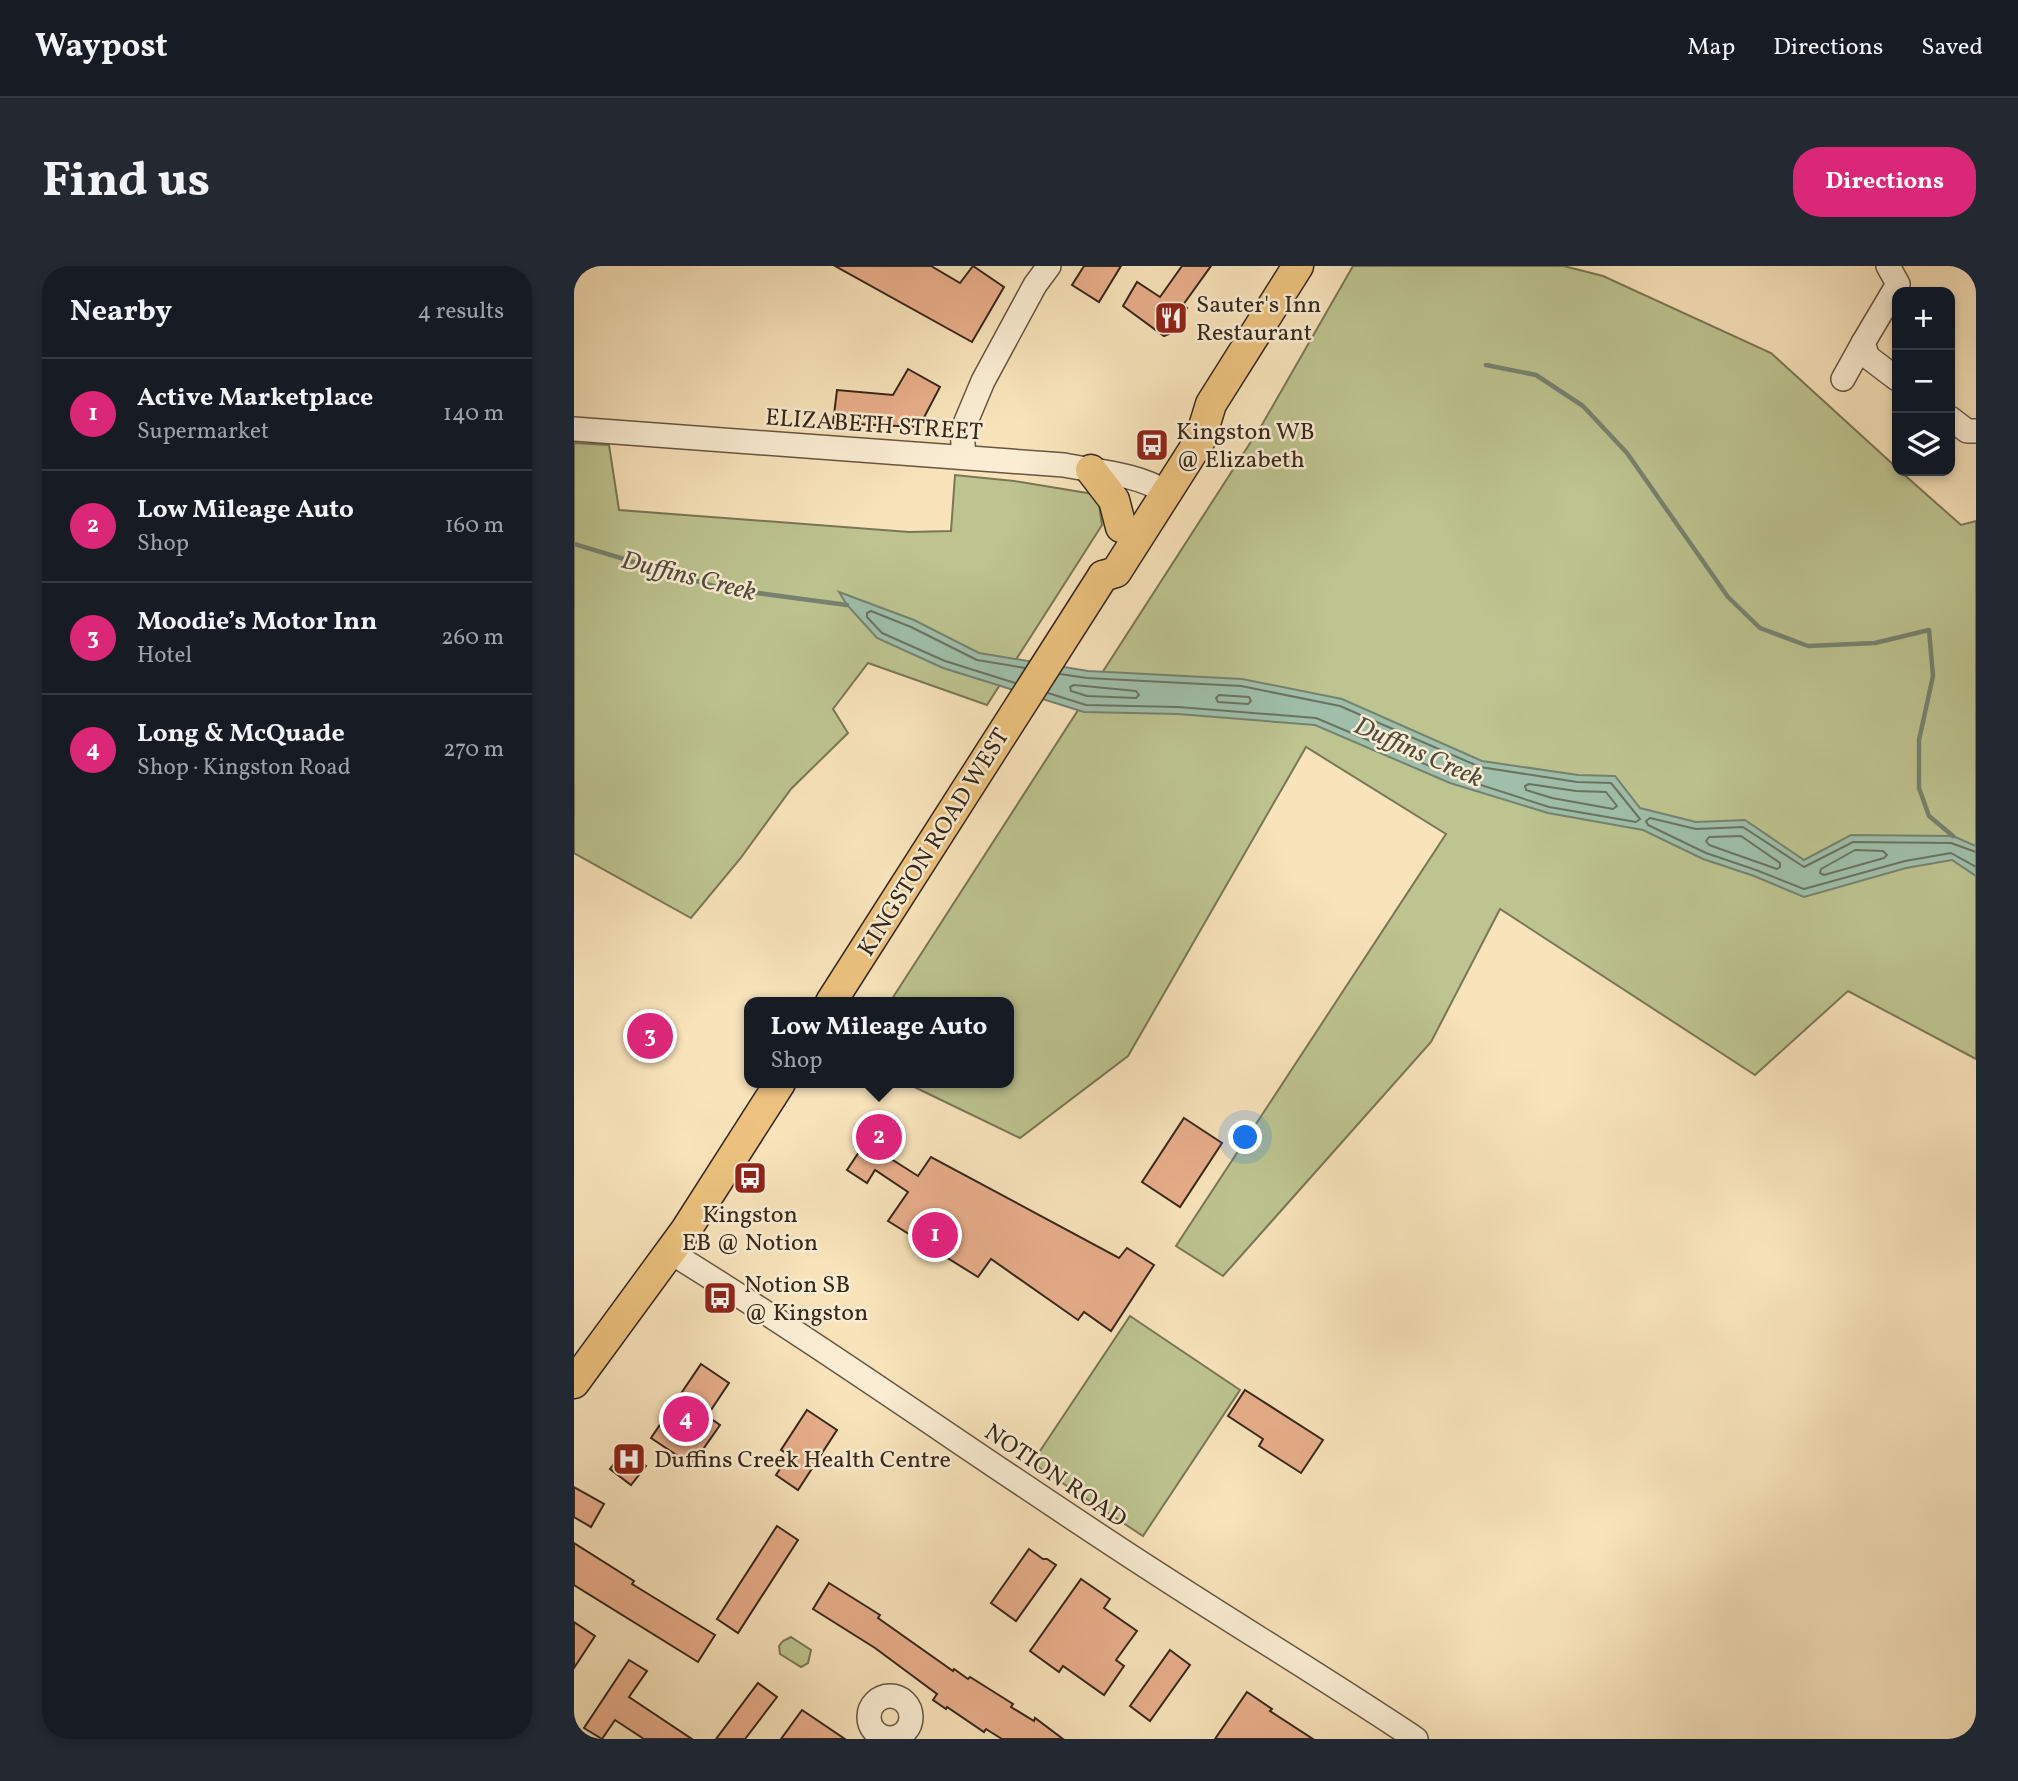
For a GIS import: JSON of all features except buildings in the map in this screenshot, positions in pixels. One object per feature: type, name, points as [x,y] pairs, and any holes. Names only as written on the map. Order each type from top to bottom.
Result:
[{"type":"main road","points":[[1158,487],[1116,572],[1102,576],[1099,560],[1121,527],[1200,440],[1212,404],[1298,266]]},
{"type":"main road","points":[[1091,470],[1114,500],[1121,527]]},
{"type":"main road","name":"KINGSTON ROAD WEST","points":[[834,997],[1102,576]]},
{"type":"main road","points":[[574,1383],[670,1252],[777,1088]]},
{"type":"street","points":[[964,456],[962,431],[983,381],[1035,285],[1049,266]]},
{"type":"street","points":[[1843,379],[1898,284],[1888,266]]},
{"type":"street","points":[[1863,343],[1868,357],[1892,375]]},
{"type":"street","points":[[1955,422],[1967,430],[1976,431]]},
{"type":"street","name":"ELIZABETH STREET","points":[[574,429],[1063,465],[1158,487]]},
{"type":"street","name":"NOTION ROAD","points":[[670,1252],[826,1352],[1162,1577],[1334,1684],[1416,1739]]},
{"type":"green space","points":[[1353,266],[1564,266],[1603,276],[1771,353],[1892,463],[1892,476],[1906,476],[1961,525],[1976,521],[1976,1059],[1848,991],[1755,1075],[1500,909],[1431,1042],[1223,1276],[1176,1246],[1446,834],[1306,747],[1128,1056],[1020,1138],[916,1088],[1014,1088],[1014,997],[893,997],[1263,423]]},
{"type":"green space","points":[[574,443],[609,445],[619,510],[909,532],[951,531],[955,475],[1014,481],[1093,494],[1099,505],[1102,525],[987,705],[868,663],[833,709],[848,733],[791,789],[740,859],[691,918],[574,853]]},
{"type":"green space","points":[[1130,1316],[1240,1390],[1143,1536],[1032,1463]]},
{"type":"green space","points":[[791,1637],[811,1650],[808,1663],[801,1667],[780,1654],[779,1646]]},
{"type":"water","name":"Duffins Creek","points":[[839,592],[914,620],[979,653],[1088,671],[1242,679],[1342,699],[1482,761],[1578,775],[1615,776],[1640,808],[1696,822],[1745,820],[1804,860],[1851,835],[1953,836],[1976,846],[1976,876],[1952,860],[1906,868],[1804,897],[1703,859],[1643,830],[1548,813],[1450,783],[1315,725],[1178,714],[1084,712],[943,668],[877,638],[847,605]]},
{"type":"waterway","points":[[1486,365],[1536,375],[1583,406],[1627,453],[1728,597],[1760,628],[1808,646],[1875,643],[1929,630],[1933,676],[1919,740],[1919,788],[1929,816],[1953,836]]},
{"type":"waterway","name":"Duffins Creek","points":[[574,544],[720,588],[847,605]]},
{"type":"place","name":"Sauter's Inn Restaurant","points":[[1171,318]]},
{"type":"place","name":"Kingston WB @ Elizabeth","points":[[1152,445]]},
{"type":"place","name":"Moodie’s Motor Inn","points":[[650,1036]]},
{"type":"place","name":"Low Mileage Auto","points":[[879,1137]]},
{"type":"place","name":"Kingston EB @ Notion","points":[[750,1178]]},
{"type":"place","name":"Active Marketplace","points":[[935,1235]]},
{"type":"place","name":"Notion SB @ Kingston","points":[[720,1298]]},
{"type":"place","name":"Long & McQuade","points":[[686,1419]]},
{"type":"place","name":"Duffins Creek Health Centre","points":[[629,1459]]}]
